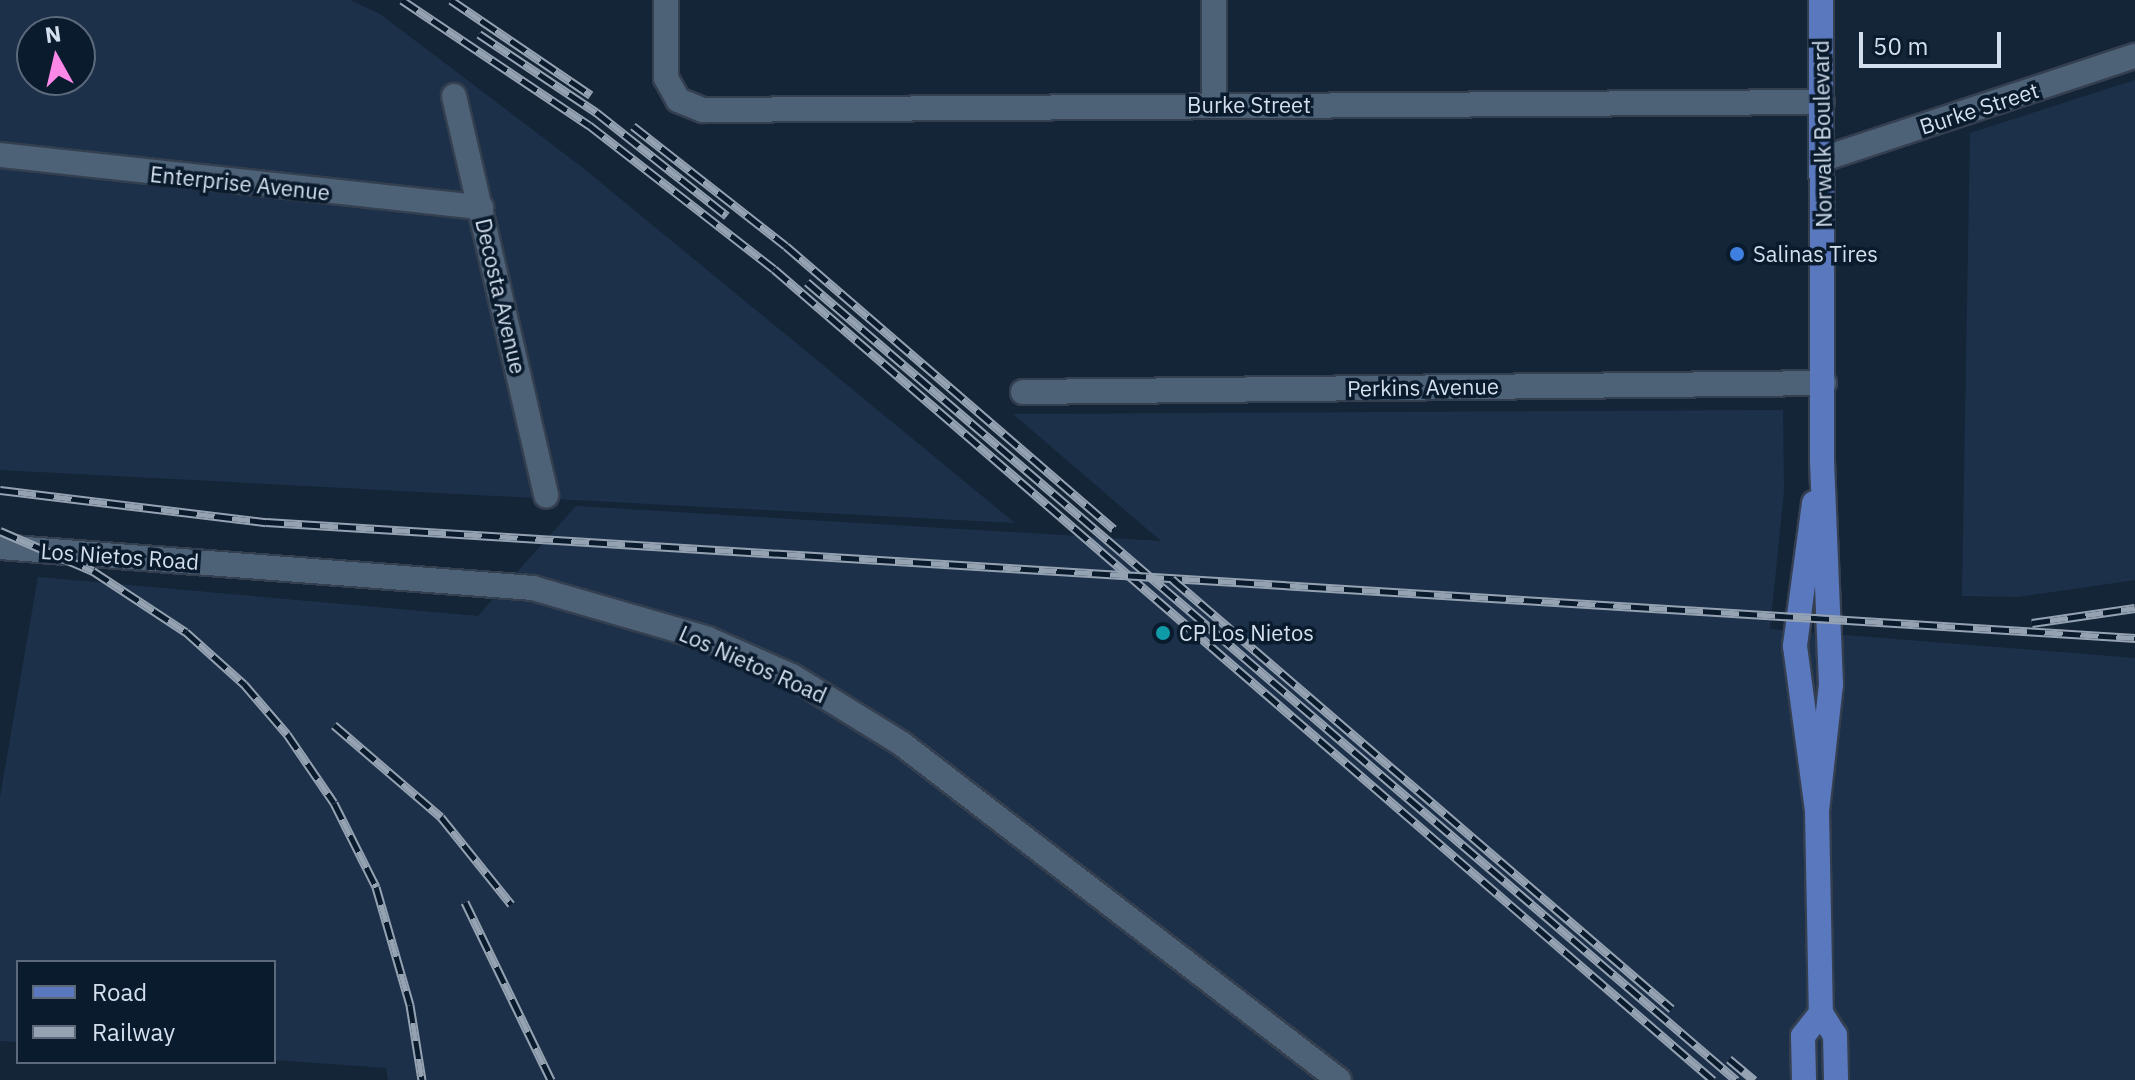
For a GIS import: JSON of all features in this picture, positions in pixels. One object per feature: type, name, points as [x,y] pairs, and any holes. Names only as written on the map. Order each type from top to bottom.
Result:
[{"type":"main road","name":"Norwalk Boulevard","points":[[1821,0],[1822,461],[1831,685],[1817,811],[1821,1013],[1835,1035],[1836,1080]]},
{"type":"main road","name":"Norwalk Boulevard","points":[[1817,811],[1797,688],[1795,646],[1822,461]]},
{"type":"main road","name":"Norwalk Boulevard","points":[[1804,1080],[1803,1036],[1821,1013]]},
{"type":"street","name":"Burke Street","points":[[666,0],[666,78],[678,100],[703,110],[1822,102]]},
{"type":"street","points":[[1214,0],[1214,106]]},
{"type":"street","name":"Burke Street","points":[[1823,159],[2135,56]]},
{"type":"street","name":"Decosta Avenue","points":[[454,96],[546,496]]},
{"type":"street","name":"Enterprise Avenue","points":[[0,155],[481,207]]},
{"type":"street","name":"Perkins Avenue","points":[[1023,392],[1824,383]]},
{"type":"street","name":"Los Nietos Road","points":[[0,547],[533,588],[708,639],[792,676],[902,744],[1339,1080]]},
{"type":"shaded area","points":[[0,0],[350,0],[380,14],[583,168],[1015,523],[0,470]]},
{"type":"shaded area","points":[[2135,80],[2135,580],[2018,597],[1962,596],[1970,133]]},
{"type":"shaded area","points":[[1783,410],[1784,491],[1770,629],[2135,658],[2135,1080],[388,1080],[386,1068],[276,1060],[276,960],[16,960],[16,1042],[0,1041],[0,797],[38,577],[478,616],[576,506],[1161,541],[1013,414]]},
{"type":"railway","points":[[402,0],[589,125],[774,269],[1713,1080]]},
{"type":"railway","points":[[451,0],[591,95]]},
{"type":"railway","points":[[479,34],[596,112],[727,216]]},
{"type":"railway","points":[[633,126],[786,246],[1114,529]]},
{"type":"railway","points":[[807,282],[1736,1080]]},
{"type":"railway","points":[[0,490],[266,522],[2135,638]]},
{"type":"railway","points":[[0,531],[93,571],[186,632],[244,684],[287,734],[334,803],[376,887],[410,1005],[422,1080]]},
{"type":"railway","points":[[1172,579],[1672,1009]]},
{"type":"railway","points":[[2032,623],[2135,608]]},
{"type":"railway","points":[[334,725],[441,817],[511,904]]},
{"type":"railway","points":[[465,902],[551,1080]]},
{"type":"railway","points":[[1729,1059],[1754,1080]]},
{"type":"place","name":"Salinas Tires","points":[[1737,254]]},
{"type":"place","name":"CP Los Nietos","points":[[1163,633]]}]
